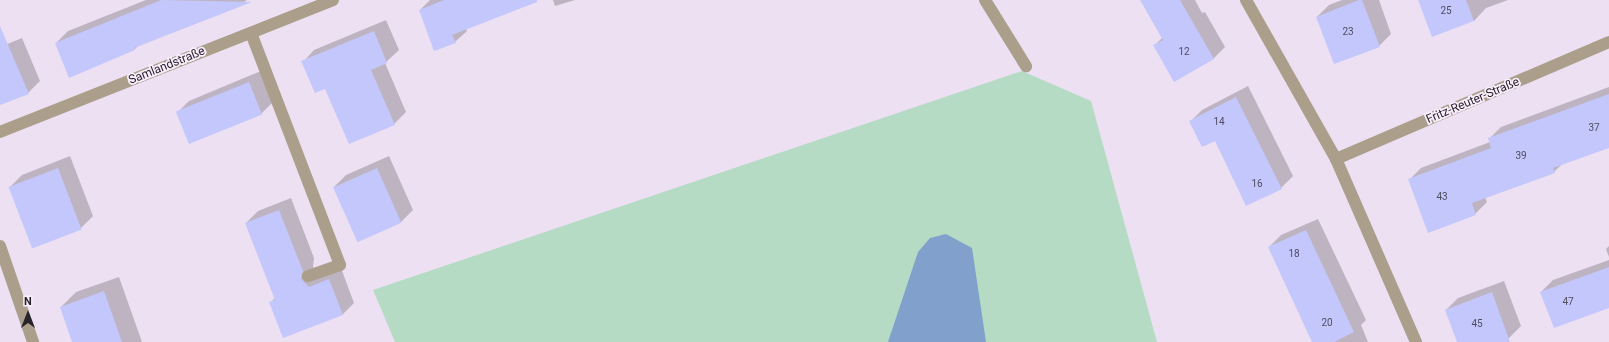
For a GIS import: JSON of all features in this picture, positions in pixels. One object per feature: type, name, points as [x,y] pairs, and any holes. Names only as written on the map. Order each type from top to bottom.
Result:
[{"type":"street","name":"Samlandstraße","points":[[0,132],[333,0]]},
{"type":"street","points":[[985,0],[1026,66]]},
{"type":"street","points":[[1246,0],[1336,159],[1416,342]]},
{"type":"street","points":[[251,33],[340,265],[308,276]]},
{"type":"street","name":"Fritz-Reuter-Straße","points":[[1336,159],[1609,42]]},
{"type":"street","points":[[0,246],[33,342]]},
{"type":"green space","points":[[1022,71],[1091,101],[1157,342],[395,342],[373,290]]},
{"type":"water","points":[[946,234],[972,248],[986,342],[888,342],[918,252],[930,238]]},
{"type":"building","points":[[161,0],[252,2],[134,48],[135,50],[69,78],[55,43]]},
{"type":"building","points":[[444,0],[537,0],[537,2],[452,35],[456,43],[434,51],[419,10]]},
{"type":"building","points":[[1140,0],[1180,0],[1214,59],[1174,82],[1153,45],[1163,40]]},
{"type":"building","points":[[1362,0],[1380,47],[1334,64],[1316,17]]},
{"type":"building","points":[[1418,0],[1466,0],[1474,21],[1432,37]]},
{"type":"building","points":[[0,26],[29,94],[0,105]]},
{"type":"building","points":[[374,31],[387,63],[371,70],[395,125],[349,144],[325,89],[315,93],[301,61]]},
{"type":"building","points":[[249,82],[262,114],[189,144],[176,112]]},
{"type":"building","points":[[1609,94],[1609,148],[1553,168],[1555,173],[1472,203],[1476,215],[1428,233],[1408,179],[1491,148],[1488,138]]},
{"type":"building","points":[[1236,97],[1282,189],[1246,206],[1215,141],[1202,147],[1189,121]]},
{"type":"building","points":[[58,168],[82,230],[32,249],[9,187]]},
{"type":"building","points":[[377,168],[401,223],[358,242],[333,188]]},
{"type":"building","points":[[279,210],[303,271],[301,279],[309,287],[329,279],[343,315],[283,338],[269,302],[275,300],[245,223]]},
{"type":"building","points":[[1306,230],[1354,332],[1334,342],[1312,342],[1268,247]]},
{"type":"building","points":[[1609,267],[1609,308],[1554,328],[1540,292]]},
{"type":"building","points":[[104,291],[122,342],[72,342],[60,307]]},
{"type":"building","points":[[1492,292],[1510,342],[1457,342],[1445,310]]}]
